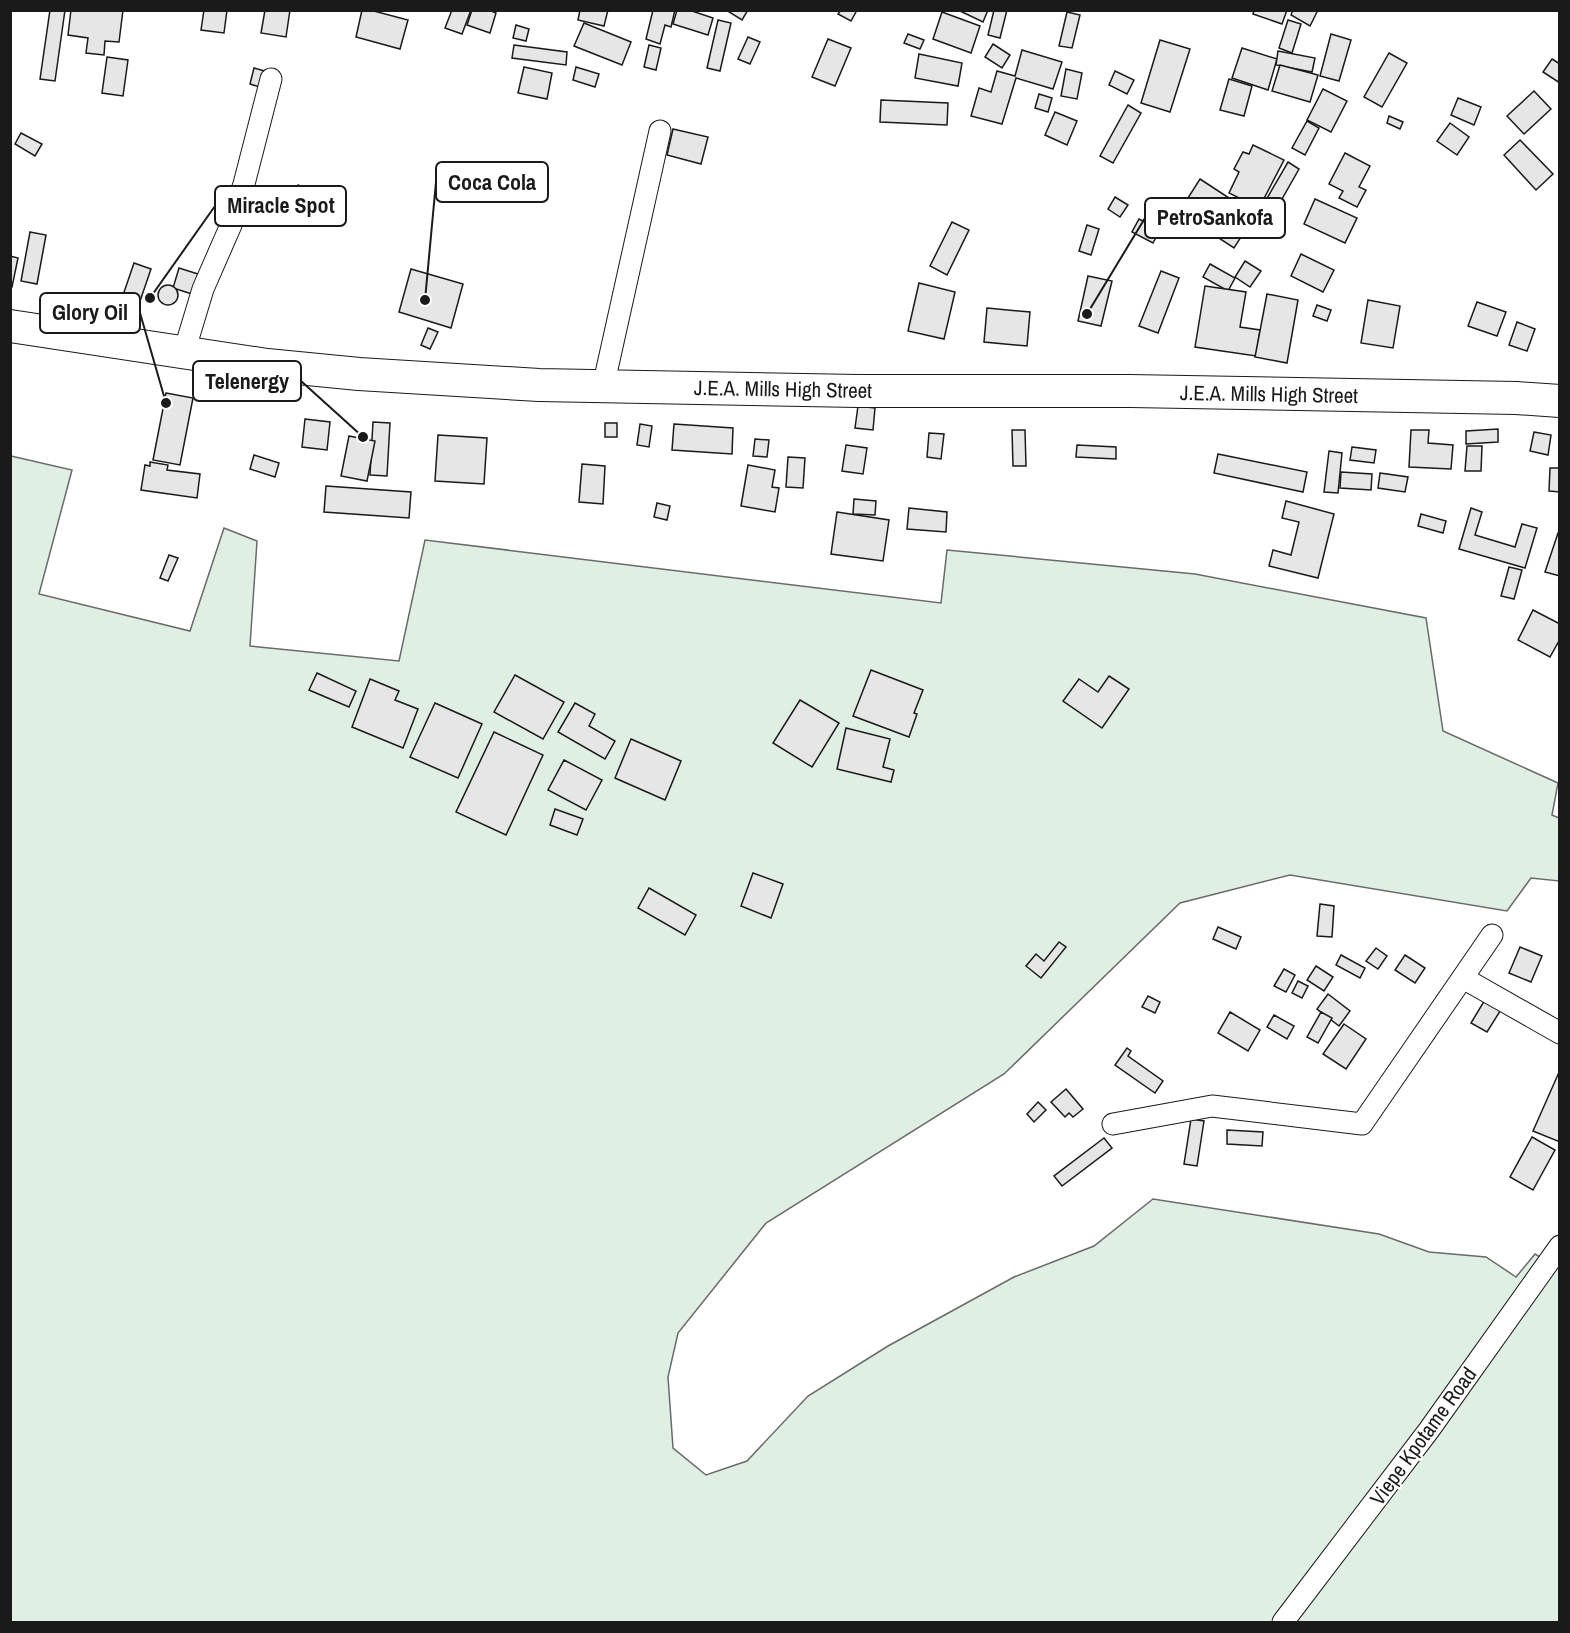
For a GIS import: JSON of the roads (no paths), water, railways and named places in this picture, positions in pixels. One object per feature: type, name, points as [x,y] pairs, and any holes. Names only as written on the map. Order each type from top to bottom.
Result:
[{"type":"highway","name":"J.E.A. Mills High Street","points":[[10,326],[267,365],[359,374],[603,387],[858,391],[1130,391],[1516,398],[1560,401]]},
{"type":"street","points":[[184,352],[202,289],[231,225],[271,79]]},
{"type":"street","points":[[603,387],[660,131]]},
{"type":"street","points":[[1113,1124],[1212,1106],[1362,1124],[1492,935]]},
{"type":"street","points":[[1462,978],[1560,1033]]},
{"type":"street","name":"Viepe Kpotame Road","points":[[1283,1623],[1430,1431],[1560,1246]]},
{"type":"place","name":"Miracle Spot","points":[[150,298]]},
{"type":"place","name":"Coca Cola","points":[[425,300]]},
{"type":"place","name":"PetroSankofa","points":[[1087,314]]},
{"type":"place","name":"Glory Oil","points":[[166,403]]},
{"type":"place","name":"Telenergy","points":[[363,437]]}]
